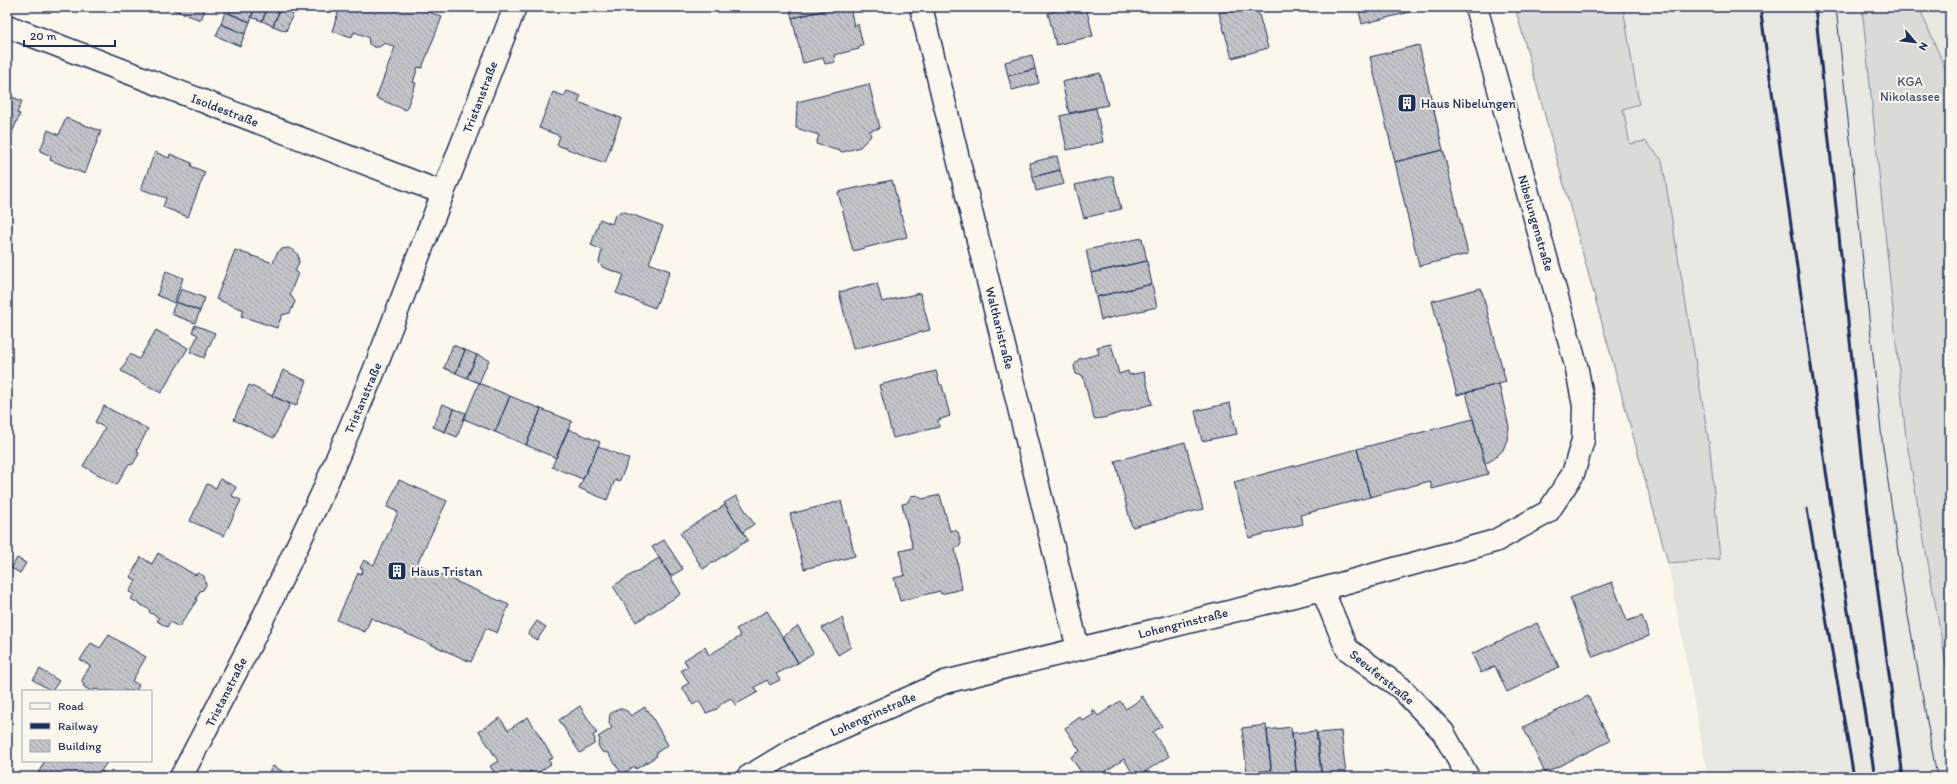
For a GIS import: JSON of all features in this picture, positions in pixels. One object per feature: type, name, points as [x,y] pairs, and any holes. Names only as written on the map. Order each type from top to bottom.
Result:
[{"type":"street","name":"Tristanstraße","points":[[181,777],[252,641],[322,494],[374,371],[515,7]]},
{"type":"street","name":"Waltharistraße","points":[[921,7],[1078,649]]},
{"type":"street","name":"Nibelungenstraße","points":[[1476,7],[1576,365],[1584,406],[1583,440]]},
{"type":"street","name":"Isoldestraße","points":[[7,26],[443,193]]},
{"type":"street","name":"Lohengrinstraße","points":[[748,777],[796,748],[945,682],[1322,588],[1494,541],[1548,512],[1573,474],[1583,440]]},
{"type":"street","name":"Seeuferstraße","points":[[1322,588],[1347,649],[1401,688],[1443,732],[1468,777]]},
{"type":"shaded area","points":[[1623,7],[1862,7],[1906,438],[1950,687],[1950,777],[1708,777],[1668,563],[1720,559],[1623,109],[1639,104]]},
{"type":"shaded area","points":[[1919,7],[1950,7],[1950,80]]},
{"type":"green space","points":[[1515,7],[1623,7],[1639,104],[1623,109],[1630,144],[1645,141],[1662,160],[1710,449],[1720,559],[1668,563]]},
{"type":"green space","name":"KGA Nikolassee","points":[[1862,7],[1919,7],[1950,80],[1950,687],[1906,438]]},
{"type":"building","points":[[172,7],[206,7],[201,20],[171,9]]},
{"type":"building","points":[[231,7],[255,7],[250,22],[229,13]]},
{"type":"building","points":[[255,7],[268,7],[262,21],[251,17]]},
{"type":"building","points":[[268,7],[281,7],[273,26],[262,21]]},
{"type":"building","points":[[281,7],[296,7],[286,31],[273,26]]},
{"type":"building","points":[[340,7],[417,7],[442,17],[422,68],[418,67],[413,82],[416,83],[406,110],[376,98],[395,47],[385,43],[379,47],[374,47],[369,44],[368,37],[354,32],[352,37],[332,31]]},
{"type":"building","points":[[789,7],[839,7],[792,18]]},
{"type":"building","points":[[839,7],[850,7],[854,26],[858,24],[863,45],[859,46],[859,49],[834,55],[835,62],[825,64],[823,58],[803,63],[792,18]]},
{"type":"building","points":[[1070,7],[1086,7],[1093,36],[1056,45],[1048,13]]},
{"type":"building","points":[[1228,7],[1257,7],[1268,48],[1232,58],[1219,13],[1229,10]]},
{"type":"building","points":[[1358,7],[1409,7],[1410,12],[1362,24]]},
{"type":"building","points":[[225,12],[250,22],[245,34],[221,24]]},
{"type":"building","points":[[221,24],[245,34],[240,46],[216,36]]},
{"type":"building","name":"Haus Nibelungen","points":[[1419,45],[1443,150],[1395,162],[1370,57]]},
{"type":"building","points":[[1032,55],[1035,69],[1008,76],[1005,62]]},
{"type":"building","points":[[1035,69],[1039,83],[1012,90],[1008,76]]},
{"type":"building","points":[[1100,73],[1108,105],[1069,113],[1062,82]]},
{"type":"building","points":[[869,84],[880,128],[869,131],[871,136],[860,147],[843,152],[816,144],[819,135],[796,128],[797,102]]},
{"type":"building","points":[[567,91],[581,96],[578,102],[621,118],[605,163],[557,145],[560,136],[539,128],[553,92],[564,96]]},
{"type":"building","points":[[7,95],[22,101],[17,113],[20,114],[11,135],[9,135],[7,139]]},
{"type":"building","points":[[1096,108],[1103,142],[1067,150],[1060,116]]},
{"type":"building","points":[[66,118],[101,131],[85,174],[50,160],[51,156],[40,151],[48,130],[59,135]]},
{"type":"building","points":[[1443,150],[1468,254],[1419,266],[1395,162]]},
{"type":"building","points":[[155,152],[169,158],[170,154],[192,163],[191,166],[205,172],[188,217],[163,207],[166,198],[141,189]]},
{"type":"building","points":[[1057,156],[1060,170],[1033,177],[1029,163]]},
{"type":"building","points":[[1060,170],[1064,184],[1036,191],[1033,177]]},
{"type":"building","points":[[1113,176],[1121,209],[1084,218],[1075,185]]},
{"type":"building","points":[[892,180],[907,237],[853,251],[838,192]]},
{"type":"building","points":[[622,211],[663,226],[649,263],[670,271],[655,308],[616,293],[624,275],[602,267],[599,262],[602,250],[591,245],[600,219],[612,224],[615,215]]},
{"type":"building","points":[[7,224],[12,226],[7,241]]},
{"type":"building","points":[[1142,238],[1147,261],[1091,273],[1086,250]]},
{"type":"building","points":[[288,248],[295,251],[298,255],[299,262],[295,272],[298,273],[290,294],[295,302],[290,313],[282,315],[277,328],[241,316],[244,310],[216,299],[235,250],[273,263],[277,253],[282,249]]},
{"type":"building","points":[[1147,261],[1152,284],[1096,297],[1091,273]]},
{"type":"building","points":[[166,271],[183,278],[174,303],[157,295]]},
{"type":"building","points":[[877,283],[882,302],[920,293],[930,330],[853,349],[839,292]]},
{"type":"building","points":[[1152,284],[1157,307],[1101,320],[1096,297]]},
{"type":"building","points":[[1481,288],[1506,382],[1457,395],[1432,301]]},
{"type":"building","points":[[181,289],[205,298],[200,311],[176,302]]},
{"type":"building","points":[[176,302],[200,311],[195,323],[171,314]]},
{"type":"building","points":[[195,325],[215,333],[204,358],[190,352],[198,335],[192,332]]},
{"type":"building","points":[[156,330],[188,348],[161,393],[121,371],[130,354],[139,359]]},
{"type":"building","points":[[1111,344],[1119,374],[1128,371],[1129,375],[1144,372],[1152,404],[1103,418],[1094,419],[1083,376],[1076,374],[1074,366],[1079,359],[1099,354],[1097,347]]},
{"type":"building","points":[[453,345],[465,350],[456,373],[444,368]]},
{"type":"building","points":[[465,350],[477,355],[467,378],[456,373]]},
{"type":"building","points":[[477,355],[489,360],[479,383],[467,378]]},
{"type":"building","points":[[283,370],[307,381],[296,406],[272,396]]},
{"type":"building","points":[[936,371],[940,385],[942,385],[950,416],[938,420],[939,427],[893,438],[879,385]]},
{"type":"building","points":[[479,383],[510,396],[495,432],[464,419]]},
{"type":"building","points":[[1499,384],[1509,427],[1507,440],[1503,450],[1495,458],[1485,464],[1466,393]]},
{"type":"building","points":[[249,385],[290,404],[274,438],[234,420]]},
{"type":"building","points":[[510,396],[541,409],[526,445],[495,432]]},
{"type":"building","points":[[1230,403],[1237,434],[1202,441],[1195,411]]},
{"type":"building","points":[[443,404],[454,409],[445,432],[433,427]]},
{"type":"building","points":[[104,406],[148,429],[137,450],[139,454],[133,464],[128,465],[117,485],[83,466],[105,428],[95,422]]},
{"type":"building","points":[[454,409],[466,413],[457,437],[445,432]]},
{"type":"building","points":[[541,409],[572,421],[556,458],[526,445]]},
{"type":"building","points":[[1473,419],[1488,474],[1432,489],[1430,481],[1370,497],[1357,449]]},
{"type":"building","points":[[568,429],[600,442],[583,479],[552,467]]},
{"type":"building","points":[[1185,442],[1203,509],[1132,527],[1115,461]]},
{"type":"building","points":[[598,446],[629,459],[619,482],[615,480],[607,500],[579,488]]},
{"type":"building","points":[[1357,449],[1370,497],[1300,515],[1303,524],[1249,538],[1234,482]]},
{"type":"building","points":[[220,479],[236,487],[232,496],[241,500],[224,536],[190,521],[207,484],[216,488]]},
{"type":"building","name":"Haus Tristan","points":[[399,480],[447,501],[417,564],[509,605],[497,633],[486,628],[471,662],[371,618],[365,632],[337,620],[358,573],[361,574],[363,569],[360,568],[364,560],[374,565],[398,512],[387,507]]},
{"type":"building","points":[[917,495],[922,499],[940,495],[950,531],[955,530],[958,532],[961,543],[959,547],[955,548],[962,589],[941,594],[940,591],[900,601],[894,578],[906,575],[903,573],[900,551],[913,548],[902,504],[907,503],[911,496]]},
{"type":"building","points":[[736,496],[754,524],[743,532],[724,503]]},
{"type":"building","points":[[841,501],[855,556],[804,569],[790,514]]},
{"type":"building","points":[[725,505],[748,540],[703,569],[680,533]]},
{"type":"building","points":[[664,540],[683,569],[671,576],[652,547]]},
{"type":"building","points":[[158,553],[195,575],[198,573],[204,576],[206,585],[203,590],[200,591],[196,599],[197,600],[179,627],[170,622],[167,627],[157,621],[159,618],[149,612],[150,610],[131,599],[134,594],[129,592],[136,580],[130,577],[141,557],[152,564]]},
{"type":"building","points":[[17,558],[26,563],[20,573],[11,568]]},
{"type":"building","points":[[659,558],[681,594],[636,622],[613,586]]},
{"type":"building","points":[[1612,582],[1627,621],[1642,616],[1649,636],[1593,657],[1570,598]]},
{"type":"building","points":[[767,611],[798,663],[776,674],[780,680],[770,685],[767,680],[755,687],[758,692],[735,705],[731,698],[722,703],[717,709],[706,713],[699,701],[693,705],[682,687],[689,683],[681,670],[688,667],[684,660],[705,647],[709,655],[741,636],[736,629]]},
{"type":"building","points":[[842,618],[851,647],[838,655],[822,628]]},
{"type":"building","points":[[537,621],[546,627],[537,640],[528,634]]},
{"type":"building","points":[[1537,623],[1559,667],[1507,692],[1495,666],[1481,673],[1472,654]]},
{"type":"building","points":[[798,626],[813,653],[798,663],[783,636]]},
{"type":"building","points":[[109,635],[146,657],[132,681],[139,685],[136,690],[89,690],[84,687],[82,680],[90,666],[80,660],[91,643],[100,648]]},
{"type":"building","points":[[40,669],[59,681],[53,690],[50,690],[33,680]]},
{"type":"building","points":[[1142,696],[1162,726],[1153,732],[1169,756],[1137,777],[1135,777],[1124,759],[1097,777],[1084,777],[1071,757],[1080,751],[1065,728],[1080,717],[1083,721],[1094,714],[1093,709],[1098,716],[1120,701],[1126,709],[1141,699],[1140,697]]},
{"type":"building","points":[[1588,696],[1610,741],[1545,773],[1523,727]]},
{"type":"building","points":[[580,706],[597,733],[593,735],[595,739],[594,744],[580,753],[559,720]]},
{"type":"building","points":[[645,707],[668,745],[656,753],[657,756],[636,769],[635,766],[622,774],[608,753],[602,752],[598,745],[600,740],[598,737],[612,728],[609,723],[610,714],[619,708],[627,711],[631,716]]},
{"type":"building","points":[[528,717],[553,758],[548,760],[551,764],[534,775],[531,771],[522,777],[508,777],[507,775],[497,777],[490,766],[498,761],[479,731],[500,718],[508,730]]},
{"type":"building","points":[[1266,725],[1271,770],[1247,773],[1242,728]]},
{"type":"building","points":[[1291,727],[1296,772],[1272,774],[1267,730]]},
{"type":"building","points":[[1316,731],[1321,773],[1297,776],[1292,733]]},
{"type":"building","points":[[1341,731],[1346,775],[1322,777],[1317,733]]},
{"type":"building","points":[[44,762],[107,762],[101,771],[106,774],[104,777],[43,777],[38,774]]},
{"type":"building","points":[[273,766],[289,775],[292,771],[303,777],[266,777]]},
{"type":"tram line","points":[[1836,7],[1882,440],[1904,593],[1937,777]]},
{"type":"tram line","points":[[1943,7],[1950,25]]},
{"type":"railway","points":[[1760,7],[1831,506],[1875,777]]},
{"type":"railway","points":[[1815,7],[1871,541],[1903,777]]},
{"type":"railway","points":[[1807,509],[1854,777]]},
{"type":"place","name":"Haus Nibelungen","points":[[1407,103]]},
{"type":"place","name":"Haus Tristan","points":[[397,571]]}]
